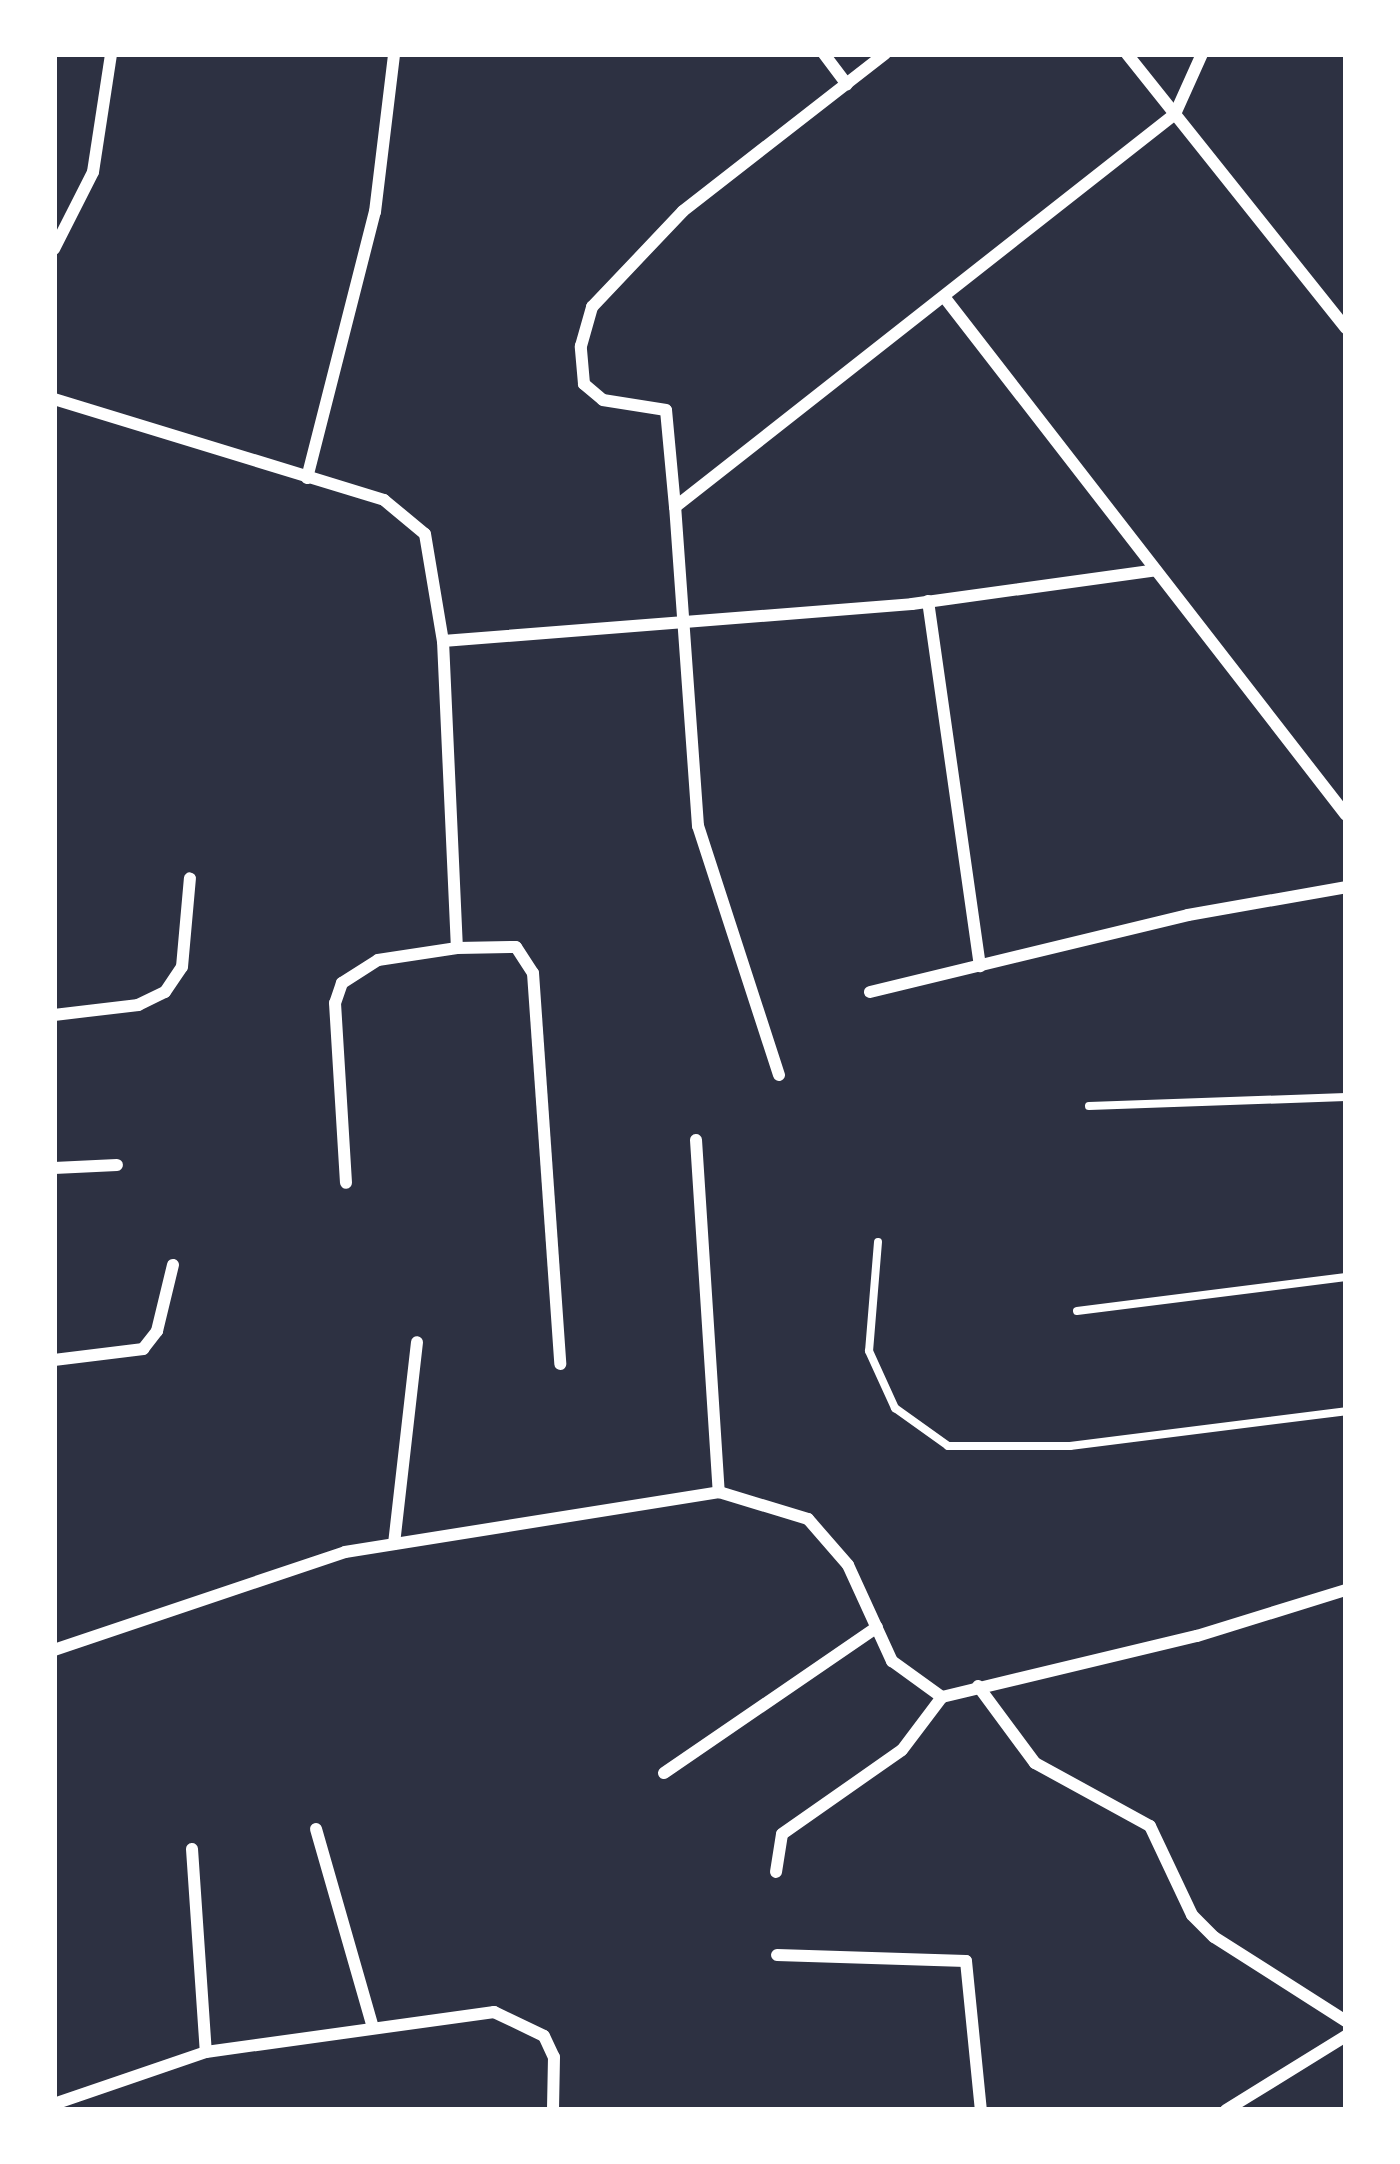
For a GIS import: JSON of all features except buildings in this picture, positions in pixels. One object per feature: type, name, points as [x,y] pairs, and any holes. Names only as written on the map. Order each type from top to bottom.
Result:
[{"type":"street","points":[[54,249],[93,172],[111,54]]},
{"type":"street","points":[[307,478],[375,212],[394,54]]},
{"type":"street","points":[[824,54],[847,84]]},
{"type":"street","points":[[779,1075],[748,969],[708,873],[679,625],[666,410],[594,394],[584,384],[584,326],[604,289],[683,211],[886,54]]},
{"type":"street","points":[[1127,54],[1346,328]]},
{"type":"street","points":[[675,507],[1175,114],[1202,54]]},
{"type":"street","points":[[945,298],[1346,815]]},
{"type":"street","points":[[54,399],[407,512],[431,556],[442,641],[457,948]]},
{"type":"street","points":[[442,641],[928,601],[1156,570]]},
{"type":"street","points":[[928,601],[980,966]]},
{"type":"street","points":[[54,1016],[138,1005],[165,992],[182,968],[190,878]]},
{"type":"street","points":[[870,992],[1188,915],[1346,887]]},
{"type":"street","points":[[346,1183],[335,1003],[342,983],[378,960],[457,948],[516,947],[532,974],[560,1364]]},
{"type":"street","points":[[696,1140],[719,1492]]},
{"type":"street","points":[[54,1168],[117,1165]]},
{"type":"street","points":[[54,1360],[143,1349],[158,1331],[173,1265]]},
{"type":"street","points":[[394,1544],[417,1342]]},
{"type":"street","points":[[54,1650],[345,1552],[719,1492],[808,1519],[848,1565],[908,1679],[942,1697]]},
{"type":"street","points":[[776,1872],[782,1834],[902,1750],[942,1697],[1197,1636],[1346,1590]]},
{"type":"street","points":[[664,1773],[877,1627]]},
{"type":"street","points":[[978,1686],[1035,1763],[1150,1826],[1192,1915],[1214,1936],[1346,2021]]},
{"type":"street","points":[[316,1829],[372,2024]]},
{"type":"street","points":[[192,1849],[206,2052]]},
{"type":"street","points":[[778,1955],[966,1960],[981,2110]]},
{"type":"street","points":[[54,2104],[206,2052],[372,2024],[514,2015],[544,2036],[554,2056],[553,2110]]},
{"type":"street","points":[[1226,2110],[1346,2036]]},
{"type":"lane","points":[[1089,1106],[1346,1096]]},
{"type":"lane","points":[[878,1242],[867,1318],[875,1368],[895,1408],[949,1446],[1070,1446],[1346,1411]]},
{"type":"lane","points":[[1077,1311],[1346,1276]]}]
